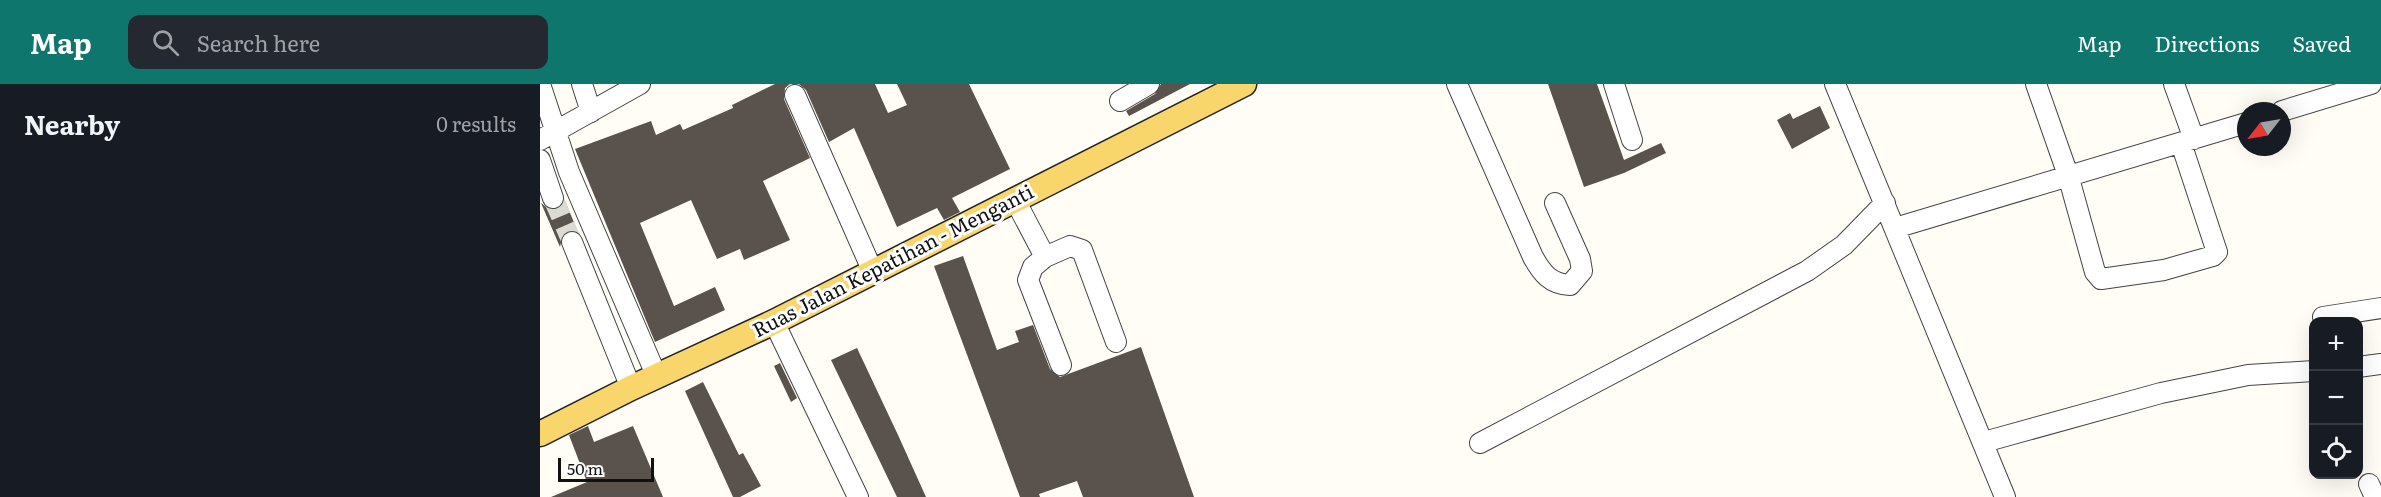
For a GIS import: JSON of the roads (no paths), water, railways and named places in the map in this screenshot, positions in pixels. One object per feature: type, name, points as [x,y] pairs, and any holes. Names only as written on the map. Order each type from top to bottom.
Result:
[{"type":"main road","name":"Ruas Jalan Kepatihan - Menganti","points":[[540,434],[631,388],[774,322],[1015,200],[1218,90],[1244,84]]},
{"type":"street","points":[[540,84],[548,136],[569,172],[657,377]]},
{"type":"street","points":[[582,84],[591,112]]},
{"type":"street","points":[[548,136],[640,84]]},
{"type":"street","points":[[1120,100],[1149,84]]},
{"type":"street","points":[[1457,84],[1533,257],[1549,280],[1557,285],[1570,285],[1582,271],[1581,260],[1555,203]]},
{"type":"street","points":[[1614,84],[1632,140]]},
{"type":"street","points":[[1835,84],[2006,497]]},
{"type":"street","points":[[2036,84],[2068,175],[2097,277],[2101,279],[2164,270],[2213,256],[2218,248],[2187,141],[2174,84]]},
{"type":"street","points":[[2291,108],[2371,84]]},
{"type":"street","points":[[795,95],[873,272]]},
{"type":"street","points":[[1895,228],[2237,126]]},
{"type":"street","points":[[540,160],[553,198]]},
{"type":"street","points":[[1015,200],[1045,257]]},
{"type":"street","points":[[1480,443],[1807,272],[1844,245],[1885,203]]},
{"type":"street","points":[[572,243],[631,388]]},
{"type":"street","points":[[1061,365],[1028,280],[1033,267],[1045,257],[1070,246],[1082,250],[1116,342]]},
{"type":"street","points":[[2323,317],[2381,308]]},
{"type":"street","points":[[774,322],[858,497]]},
{"type":"street","points":[[2363,366],[2381,364]]},
{"type":"street","points":[[1984,442],[2162,393],[2248,375],[2309,371]]},
{"type":"tunnel","points":[[553,198],[572,242]]}]
